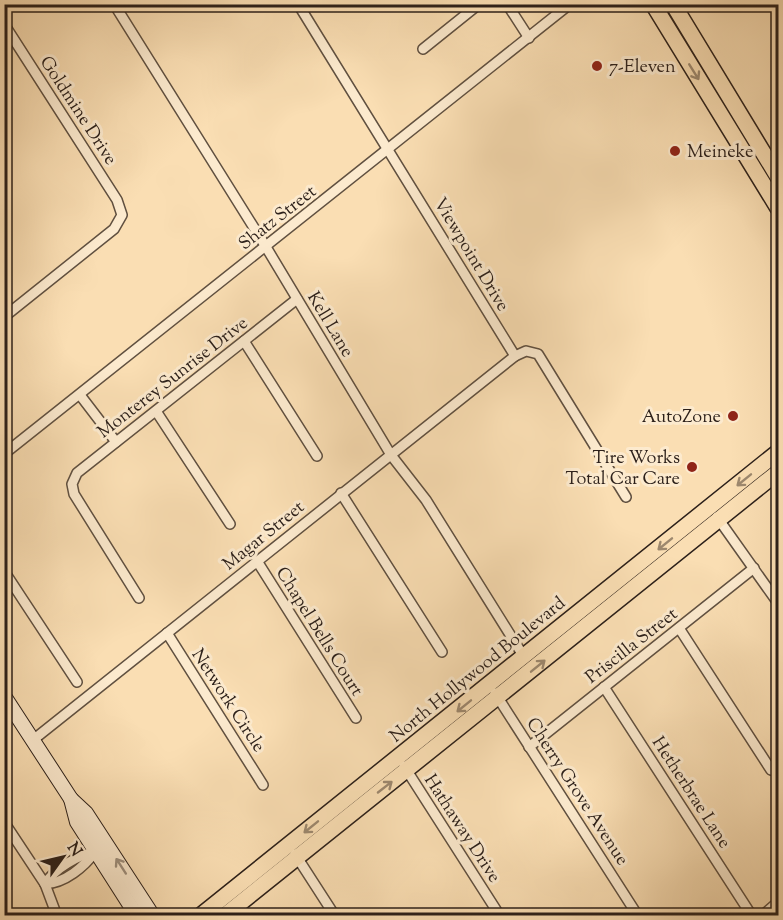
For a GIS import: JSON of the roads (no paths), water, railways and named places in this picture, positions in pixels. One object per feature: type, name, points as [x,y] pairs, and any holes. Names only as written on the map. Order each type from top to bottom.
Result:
[{"type":"main road","points":[[653,4],[724,120],[774,194],[778,208]]},
{"type":"main road","points":[[673,4],[778,177]]},
{"type":"main road","points":[[724,120],[731,120],[742,135],[757,142]]},
{"type":"main road","name":"North Hollywood Boulevard","points":[[200,915],[293,851],[403,764],[715,514],[778,452]]},
{"type":"main road","name":"North Hollywood Boulevard","points":[[494,691],[524,657],[715,514],[778,472]]},
{"type":"main road","points":[[4,696],[71,799],[86,813],[153,915]]},
{"type":"main road","points":[[71,799],[77,822],[137,915]]},
{"type":"main road","name":"North Hollywood Boulevard","points":[[224,915],[293,851]]},
{"type":"street","name":"Kell Lane","points":[[114,4],[266,247],[391,454],[426,500],[524,657]]},
{"type":"street","name":"Viewpoint Drive","points":[[298,4],[515,356]]},
{"type":"street","points":[[423,49],[465,9],[479,4]]},
{"type":"street","points":[[507,4],[529,38]]},
{"type":"street","name":"Shatz Street","points":[[4,454],[570,4]]},
{"type":"street","name":"Goldmine Drive","points":[[4,24],[117,200],[122,215],[114,230],[4,317]]},
{"type":"street","name":"Monterey Sunrise Drive","points":[[140,598],[74,494],[72,484],[77,473],[297,299]]},
{"type":"street","points":[[244,341],[317,456]]},
{"type":"street","points":[[515,356],[526,351],[538,354],[626,497]]},
{"type":"street","name":"Magar Street","points":[[33,740],[515,356]]},
{"type":"street","points":[[80,395],[116,442]]},
{"type":"street","points":[[156,411],[230,524]]},
{"type":"street","points":[[341,493],[442,652]]},
{"type":"street","points":[[715,514],[778,603]]},
{"type":"street","name":"Chapel Bells Court","points":[[257,561],[356,718]]},
{"type":"street","name":"Priscilla Street","points":[[529,747],[754,568]]},
{"type":"street","points":[[4,571],[77,682]]},
{"type":"street","points":[[679,628],[771,770],[778,772]]},
{"type":"street","name":"Network Circle","points":[[167,633],[263,785]]},
{"type":"street","name":"Hetherbrae Lane","points":[[604,687],[752,915]]},
{"type":"street","name":"Cherry Grove Avenue","points":[[494,691],[638,915]]},
{"type":"street","name":"Hathaway Drive","points":[[403,764],[500,915]]},
{"type":"street","points":[[4,822],[7,833],[45,884],[57,915]]},
{"type":"street","points":[[45,884],[51,875],[81,855],[96,851]]},
{"type":"street","points":[[293,851],[335,915]]},
{"type":"street","points":[[762,915],[778,902]]},
{"type":"place","name":"7-Eleven","points":[[597,66]]},
{"type":"place","name":"Meineke","points":[[675,151]]},
{"type":"place","name":"AutoZone","points":[[733,416]]},
{"type":"place","name":"Tire Works Total Car Care","points":[[692,467]]}]
